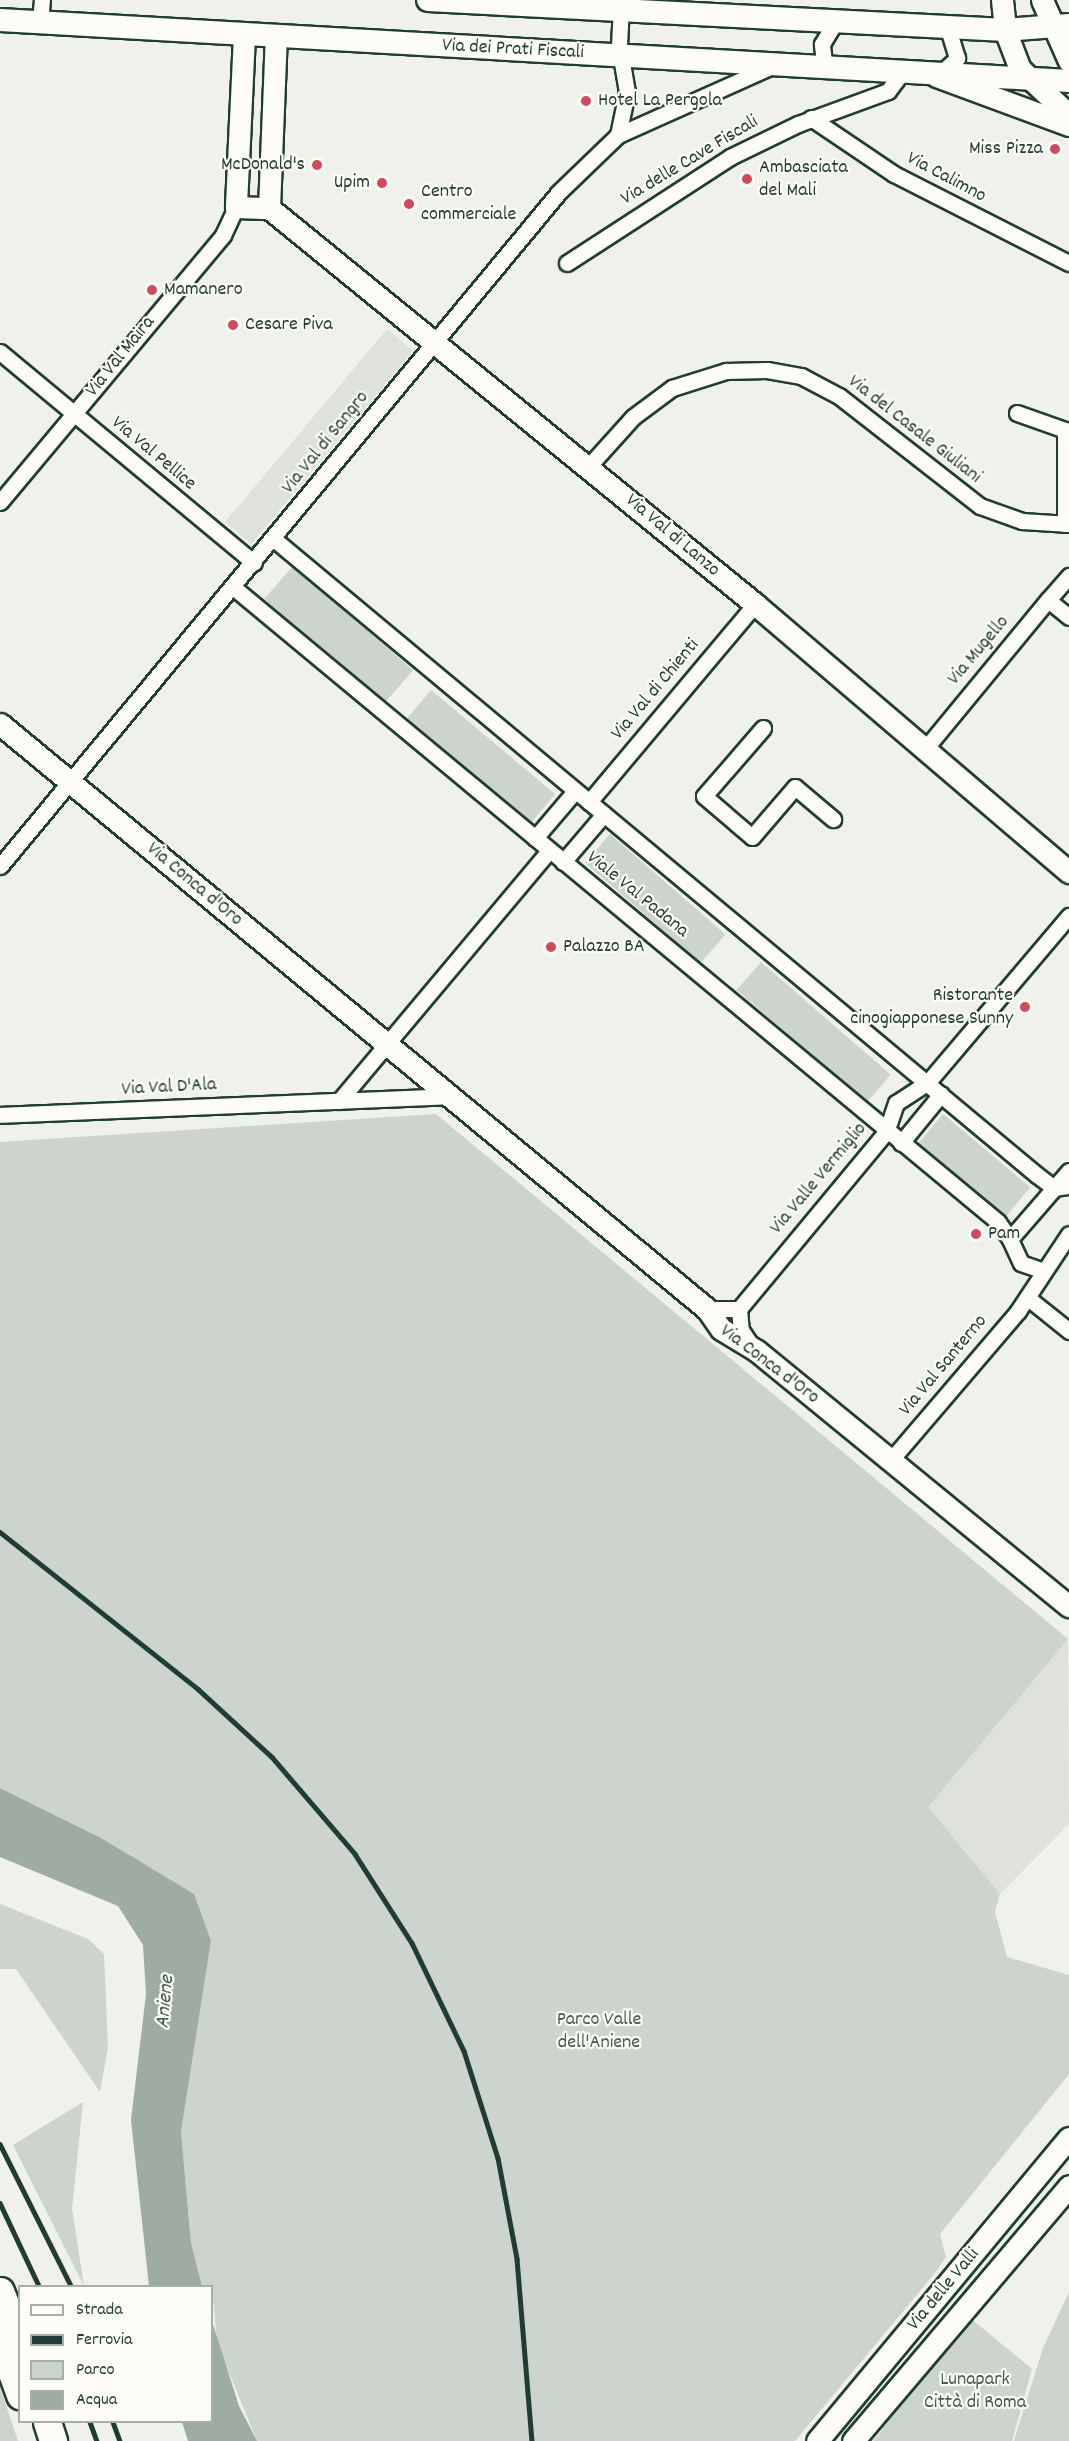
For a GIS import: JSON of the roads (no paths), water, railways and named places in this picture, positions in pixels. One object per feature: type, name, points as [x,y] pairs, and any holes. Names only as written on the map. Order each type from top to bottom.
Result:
[{"type":"highway","points":[[0,2291],[18,2336]]},
{"type":"highway","points":[[0,2340],[18,2390]]},
{"type":"highway","points":[[29,2423],[34,2441]]},
{"type":"highway","points":[[48,2423],[53,2441]]},
{"type":"main road","points":[[428,0],[621,10],[736,9],[835,22],[1005,30],[1060,25]]},
{"type":"main road","name":"Via dei Prati Fiscali","points":[[0,20],[41,11],[244,35],[621,56],[900,75],[1069,81]]},
{"type":"street","points":[[1002,0],[1005,30],[1027,80],[1069,115]]},
{"type":"street","points":[[1042,0],[1060,25],[1069,61]]},
{"type":"street","points":[[618,135],[627,98],[621,56],[621,10]]},
{"type":"street","points":[[825,70],[822,44],[835,22]]},
{"type":"street","points":[[936,76],[950,70],[957,58],[956,40],[946,26]]},
{"type":"street","name":"Via Val Maira","points":[[0,502],[223,235],[236,207],[244,35]]},
{"type":"street","points":[[236,207],[269,208],[276,37]]},
{"type":"street","points":[[618,135],[772,66]]},
{"type":"street","name":"Via delle Cave Fiscali","points":[[567,262],[730,157],[811,118],[888,91],[900,75]]},
{"type":"street","points":[[936,76],[1069,125]]},
{"type":"street","name":"Via Calimno","points":[[811,118],[894,174],[1069,263]]},
{"type":"street","name":"Via Val di Sangro","points":[[0,866],[69,781],[275,540],[559,192],[618,135]]},
{"type":"street","name":"Via Val di Lanzo","points":[[269,208],[436,341],[755,604],[1069,872]]},
{"type":"street","name":"Via Val Pellice","points":[[0,352],[73,415],[254,563]]},
{"type":"street","name":"Via del Casale Giuliani","points":[[588,467],[633,417],[672,388],[726,371],[767,370],[801,376],[833,392],[980,506],[1022,522],[1067,524]]},
{"type":"street","points":[[1017,413],[1065,430],[1067,524]]},
{"type":"street","name":"Viale Val Padana","points":[[275,540],[941,1094],[1062,1187]]},
{"type":"street","name":"Via Mugello","points":[[925,749],[1069,576]]},
{"type":"street","name":"Viale Val Padana","points":[[233,587],[886,1132],[998,1222],[1010,1239],[1021,1263],[1041,1270]]},
{"type":"street","points":[[1048,600],[1069,617]]},
{"type":"street","name":"Via Val di Chienti","points":[[589,802],[755,604]]},
{"type":"street","name":"Via Conca d'Oro","points":[[0,723],[447,1096],[707,1309],[721,1329],[757,1351],[1069,1606]]},
{"type":"street","points":[[763,728],[704,796],[752,837],[795,787],[833,819]]},
{"type":"street","points":[[535,838],[575,791]]},
{"type":"street","points":[[563,862],[604,814]]},
{"type":"street","points":[[339,1101],[389,1046],[549,851]]},
{"type":"street","name":"Via Valle Vermiglio","points":[[739,1309],[886,1132],[896,1103],[928,1082],[1069,916]]},
{"type":"street","points":[[901,1143],[941,1094]]},
{"type":"street","name":"Via Val D'Ala","points":[[0,1115],[447,1096]]},
{"type":"street","points":[[1010,1239],[1062,1187],[1069,1171]]},
{"type":"street","name":"Via Val Santerno","points":[[890,1461],[1028,1298],[1041,1270],[1069,1234]]},
{"type":"street","points":[[1028,1298],[1069,1331]]},
{"type":"street","points":[[707,1309],[739,1309],[741,1330],[757,1351]]},
{"type":"street","name":"Via delle Valli","points":[[817,2441],[1069,2138]]},
{"type":"street","name":"Via delle Valli","points":[[853,2441],[1069,2186]]},
{"type":"water","name":"Aniene","points":[[0,1788],[101,1838],[194,1894],[211,1941],[181,2132],[191,2243],[202,2285],[149,2285],[131,2120],[146,1994],[143,1945],[118,1906],[0,1857]]},
{"type":"water","points":[[213,2324],[239,2406],[257,2441],[188,2441],[182,2423],[213,2423]]},
{"type":"railway","points":[[0,1532],[198,1689],[272,1757],[355,1854],[412,1943],[464,2051],[498,2158],[517,2259],[532,2441]]},
{"type":"railway","points":[[0,2144],[70,2285]]},
{"type":"railway","points":[[0,2203],[39,2285]]},
{"type":"railway","points":[[90,2423],[97,2441]]},
{"type":"railway","points":[[113,2423],[120,2441]]},
{"type":"place","name":"Hotel La Pergola","points":[[586,101]]},
{"type":"place","name":"Miss Pizza","points":[[1055,149]]},
{"type":"place","name":"McDonald's","points":[[317,165]]},
{"type":"place","name":"Ambasciata del Mali","points":[[747,179]]},
{"type":"place","name":"Upim","points":[[382,183]]},
{"type":"place","name":"Centro commerciale","points":[[409,204]]},
{"type":"place","name":"Mamanero","points":[[152,290]]},
{"type":"place","name":"Cesare Piva","points":[[233,325]]},
{"type":"place","name":"Palazzo BA","points":[[551,947]]},
{"type":"place","name":"Ristorante cinogiapponese Sunny","points":[[1025,1007]]},
{"type":"place","name":"Pam","points":[[976,1234]]},
{"type":"park label","name":"Parco Valle dell'Aniene","points":[[599,2032]]},
{"type":"park label","name":"Lunapark Città di Roma","points":[[975,2392]]}]
